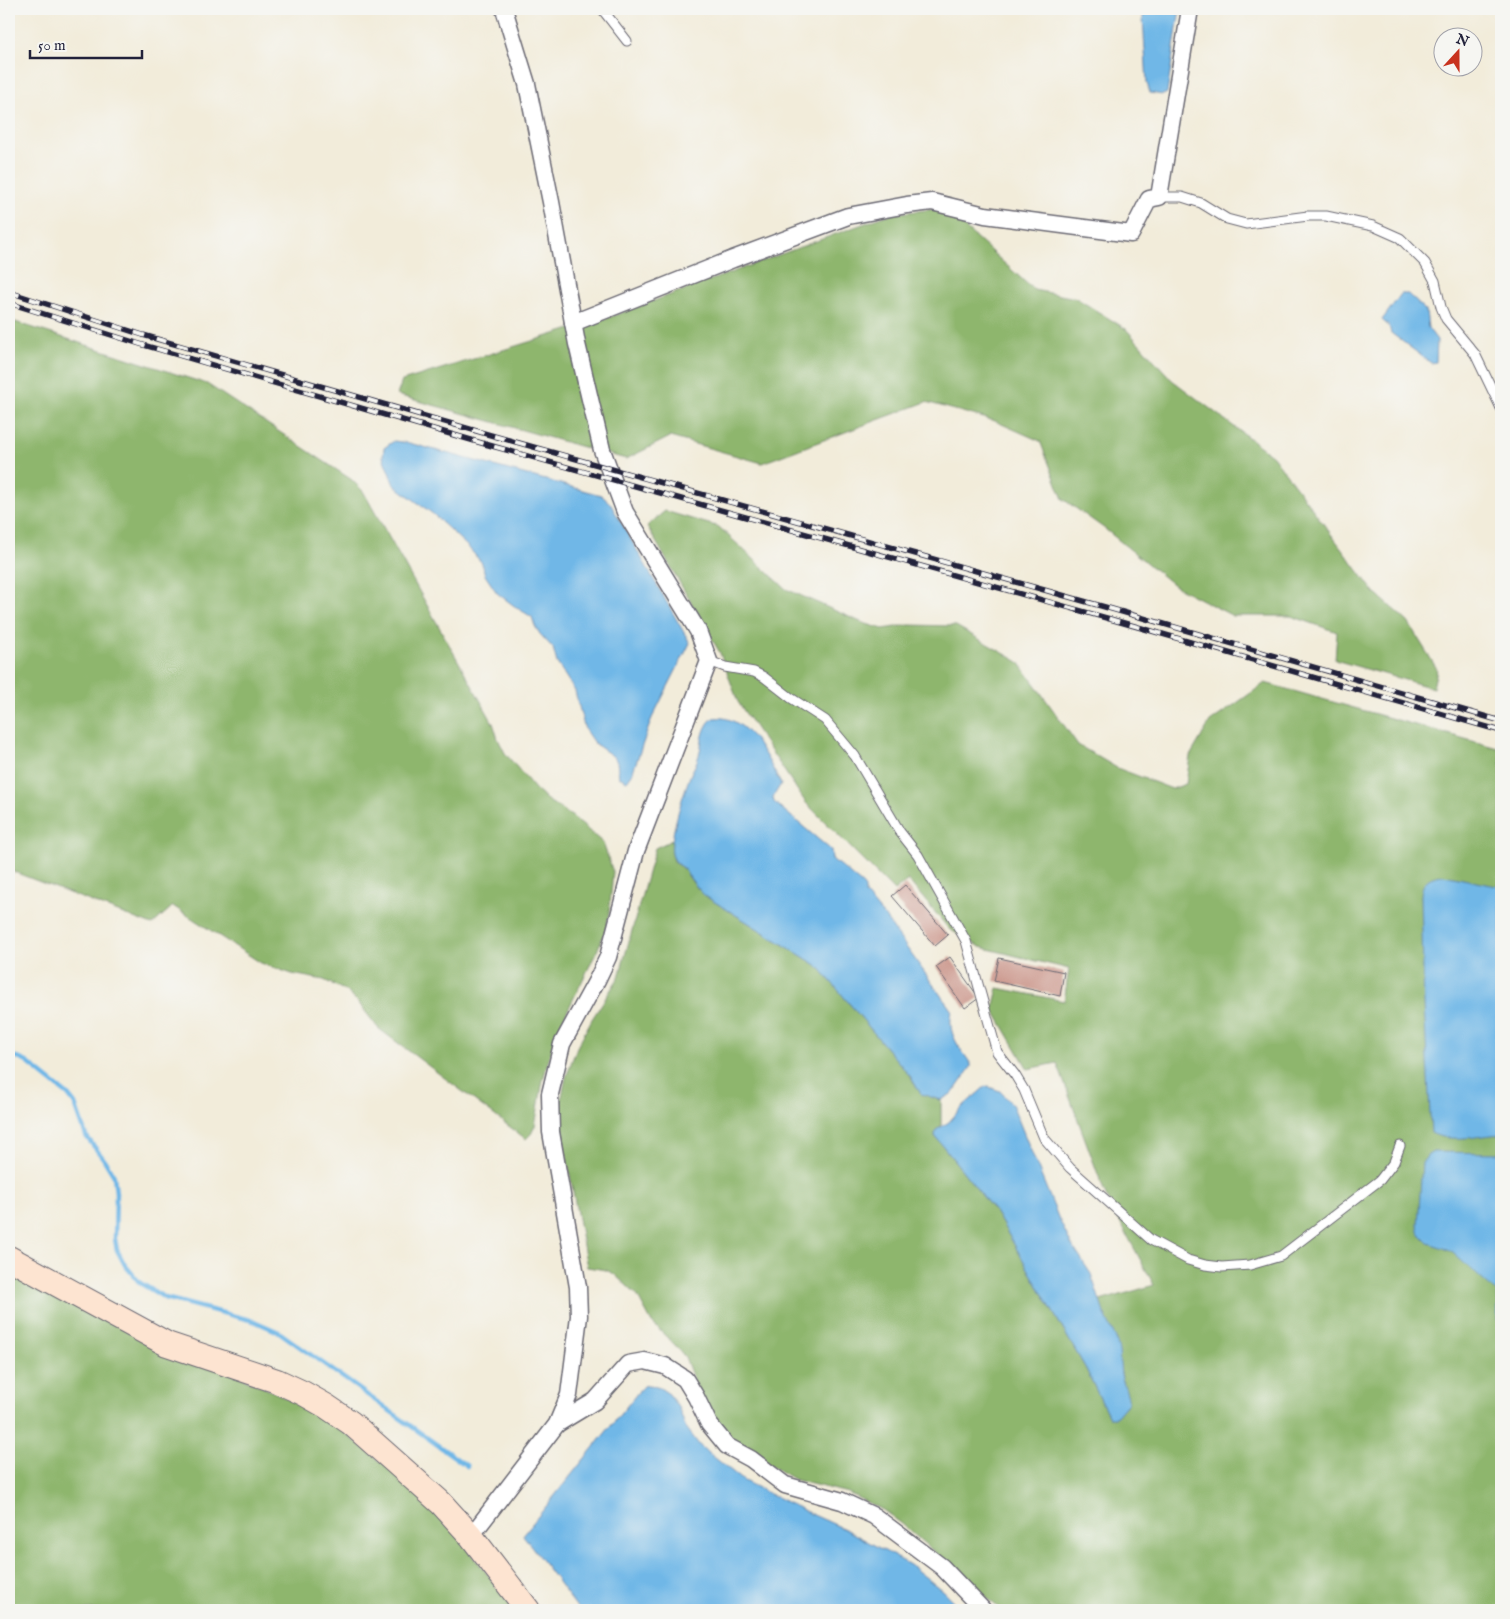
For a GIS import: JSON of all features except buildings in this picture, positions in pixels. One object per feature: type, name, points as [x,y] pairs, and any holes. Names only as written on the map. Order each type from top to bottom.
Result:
[{"type":"street","points":[[573,323],[733,259],[848,216],[932,202],[985,215],[1131,234],[1149,199],[1159,197],[1190,9]]},
{"type":"street","points":[[472,1536],[557,1424],[570,1388],[579,1316],[578,1287],[551,1132],[550,1094],[562,1044],[608,957],[636,851],[709,661],[698,631],[625,512],[602,450],[573,323],[527,84],[507,10]]},
{"type":"street","points":[[9,1258],[167,1344],[277,1381],[326,1406],[351,1423],[441,1503],[472,1536],[528,1610]]},
{"type":"street","points":[[557,1424],[595,1402],[628,1364],[645,1361],[665,1366],[685,1379],[696,1397],[708,1424],[727,1446],[751,1459],[786,1485],[842,1501],[874,1516],[942,1567],[983,1610]]},
{"type":"lane","points":[[602,9],[628,41]]},
{"type":"lane","points":[[1159,197],[1182,197],[1201,203],[1227,219],[1246,224],[1308,216],[1326,216],[1373,226],[1400,238],[1425,263],[1435,281],[1446,319],[1475,354],[1501,408]]},
{"type":"lane","points":[[709,661],[725,668],[754,672],[764,677],[791,698],[825,720],[855,756],[900,832],[918,855],[966,941],[997,1052],[1024,1090],[1044,1138],[1070,1168],[1151,1240],[1188,1260],[1205,1265],[1222,1267],[1250,1265],[1281,1256],[1380,1180],[1394,1162],[1400,1146]]},
{"type":"green space","points":[[935,209],[951,215],[1034,290],[1076,298],[1126,329],[1172,380],[1273,456],[1374,592],[1408,622],[1437,669],[1433,688],[1335,660],[1337,632],[1291,616],[1233,616],[1175,586],[1105,529],[1063,499],[1040,441],[995,421],[926,402],[762,463],[670,437],[626,459],[397,395],[402,381],[610,317],[890,214]]},
{"type":"green space","points":[[9,320],[207,384],[352,480],[363,491],[493,723],[505,753],[535,789],[547,800],[573,817],[603,843],[613,872],[606,929],[556,1034],[543,1080],[535,1126],[526,1139],[378,1028],[358,1002],[346,991],[324,980],[292,974],[261,963],[173,906],[152,925],[9,870]]},
{"type":"green space","points":[[665,511],[719,527],[786,589],[863,623],[883,629],[909,625],[956,626],[1019,662],[1078,745],[1117,768],[1172,789],[1186,784],[1190,756],[1210,722],[1265,683],[1501,749],[1501,1610],[1001,1610],[902,1524],[883,1510],[848,1493],[795,1480],[736,1445],[719,1428],[699,1394],[685,1357],[652,1323],[637,1295],[614,1274],[606,1270],[587,1267],[562,1132],[561,1101],[566,1077],[577,1047],[592,1019],[619,977],[655,848],[672,840],[674,861],[685,871],[705,896],[818,966],[915,1084],[927,1095],[941,1100],[941,1126],[936,1130],[935,1136],[996,1213],[1086,1369],[1109,1417],[1116,1416],[1128,1403],[1100,1301],[1154,1285],[1106,1196],[1057,1063],[1028,1069],[993,1009],[998,988],[1064,1001],[1069,969],[980,947],[949,929],[908,880],[894,891],[806,803],[738,702],[720,653],[647,526]]},
{"type":"green space","points":[[9,1270],[321,1414],[389,1468],[459,1537],[515,1610],[9,1610],[9,1363],[14,1360],[9,1350]]},
{"type":"water","points":[[1144,9],[1180,9],[1167,93],[1163,95],[1150,93],[1147,83]]},
{"type":"water","points":[[1401,294],[1408,294],[1426,311],[1428,328],[1437,340],[1436,362],[1431,363],[1391,333],[1389,326],[1382,320]]},
{"type":"water","points":[[394,441],[409,443],[601,495],[610,503],[690,643],[652,718],[632,774],[627,781],[619,777],[617,762],[614,757],[594,743],[585,730],[575,691],[557,663],[553,648],[540,634],[532,617],[497,593],[485,575],[482,563],[467,546],[433,514],[394,485],[383,457],[384,448]]},
{"type":"water","points":[[713,718],[725,718],[736,723],[754,739],[781,784],[773,797],[774,802],[831,850],[832,859],[863,885],[865,894],[884,916],[952,1011],[952,1033],[971,1064],[971,1067],[953,1093],[941,1100],[921,1094],[910,1076],[818,966],[705,896],[674,860],[672,847],[677,816],[683,795],[699,756],[706,727]]},
{"type":"water","points":[[1444,875],[1501,887],[1501,1134],[1447,1138],[1431,1133],[1424,1003],[1421,896],[1427,880]]},
{"type":"water","points":[[986,1086],[1000,1091],[1012,1104],[1058,1217],[1071,1244],[1091,1274],[1104,1313],[1116,1339],[1121,1375],[1128,1397],[1128,1403],[1116,1417],[1109,1417],[1086,1369],[996,1213],[935,1136],[936,1130],[949,1122],[961,1108]]},
{"type":"water","points":[[1433,1152],[1501,1153],[1501,1327],[1497,1320],[1497,1293],[1453,1253],[1428,1243],[1420,1235],[1418,1225],[1422,1163]]},
{"type":"water","points":[[649,1385],[660,1388],[669,1394],[679,1409],[685,1426],[700,1446],[744,1481],[847,1530],[910,1565],[943,1591],[962,1610],[579,1610],[523,1535],[643,1386]]},
{"type":"waterway","points":[[9,1054],[27,1062],[68,1095],[75,1104],[86,1136],[114,1176],[116,1193],[115,1239],[117,1250],[125,1265],[140,1283],[165,1298],[254,1321],[279,1332],[467,1466]]},
{"type":"railway","points":[[9,292],[143,335],[487,434],[1112,609],[1501,721]]},
{"type":"railway","points":[[9,303],[140,344],[485,444],[1501,731]]}]
